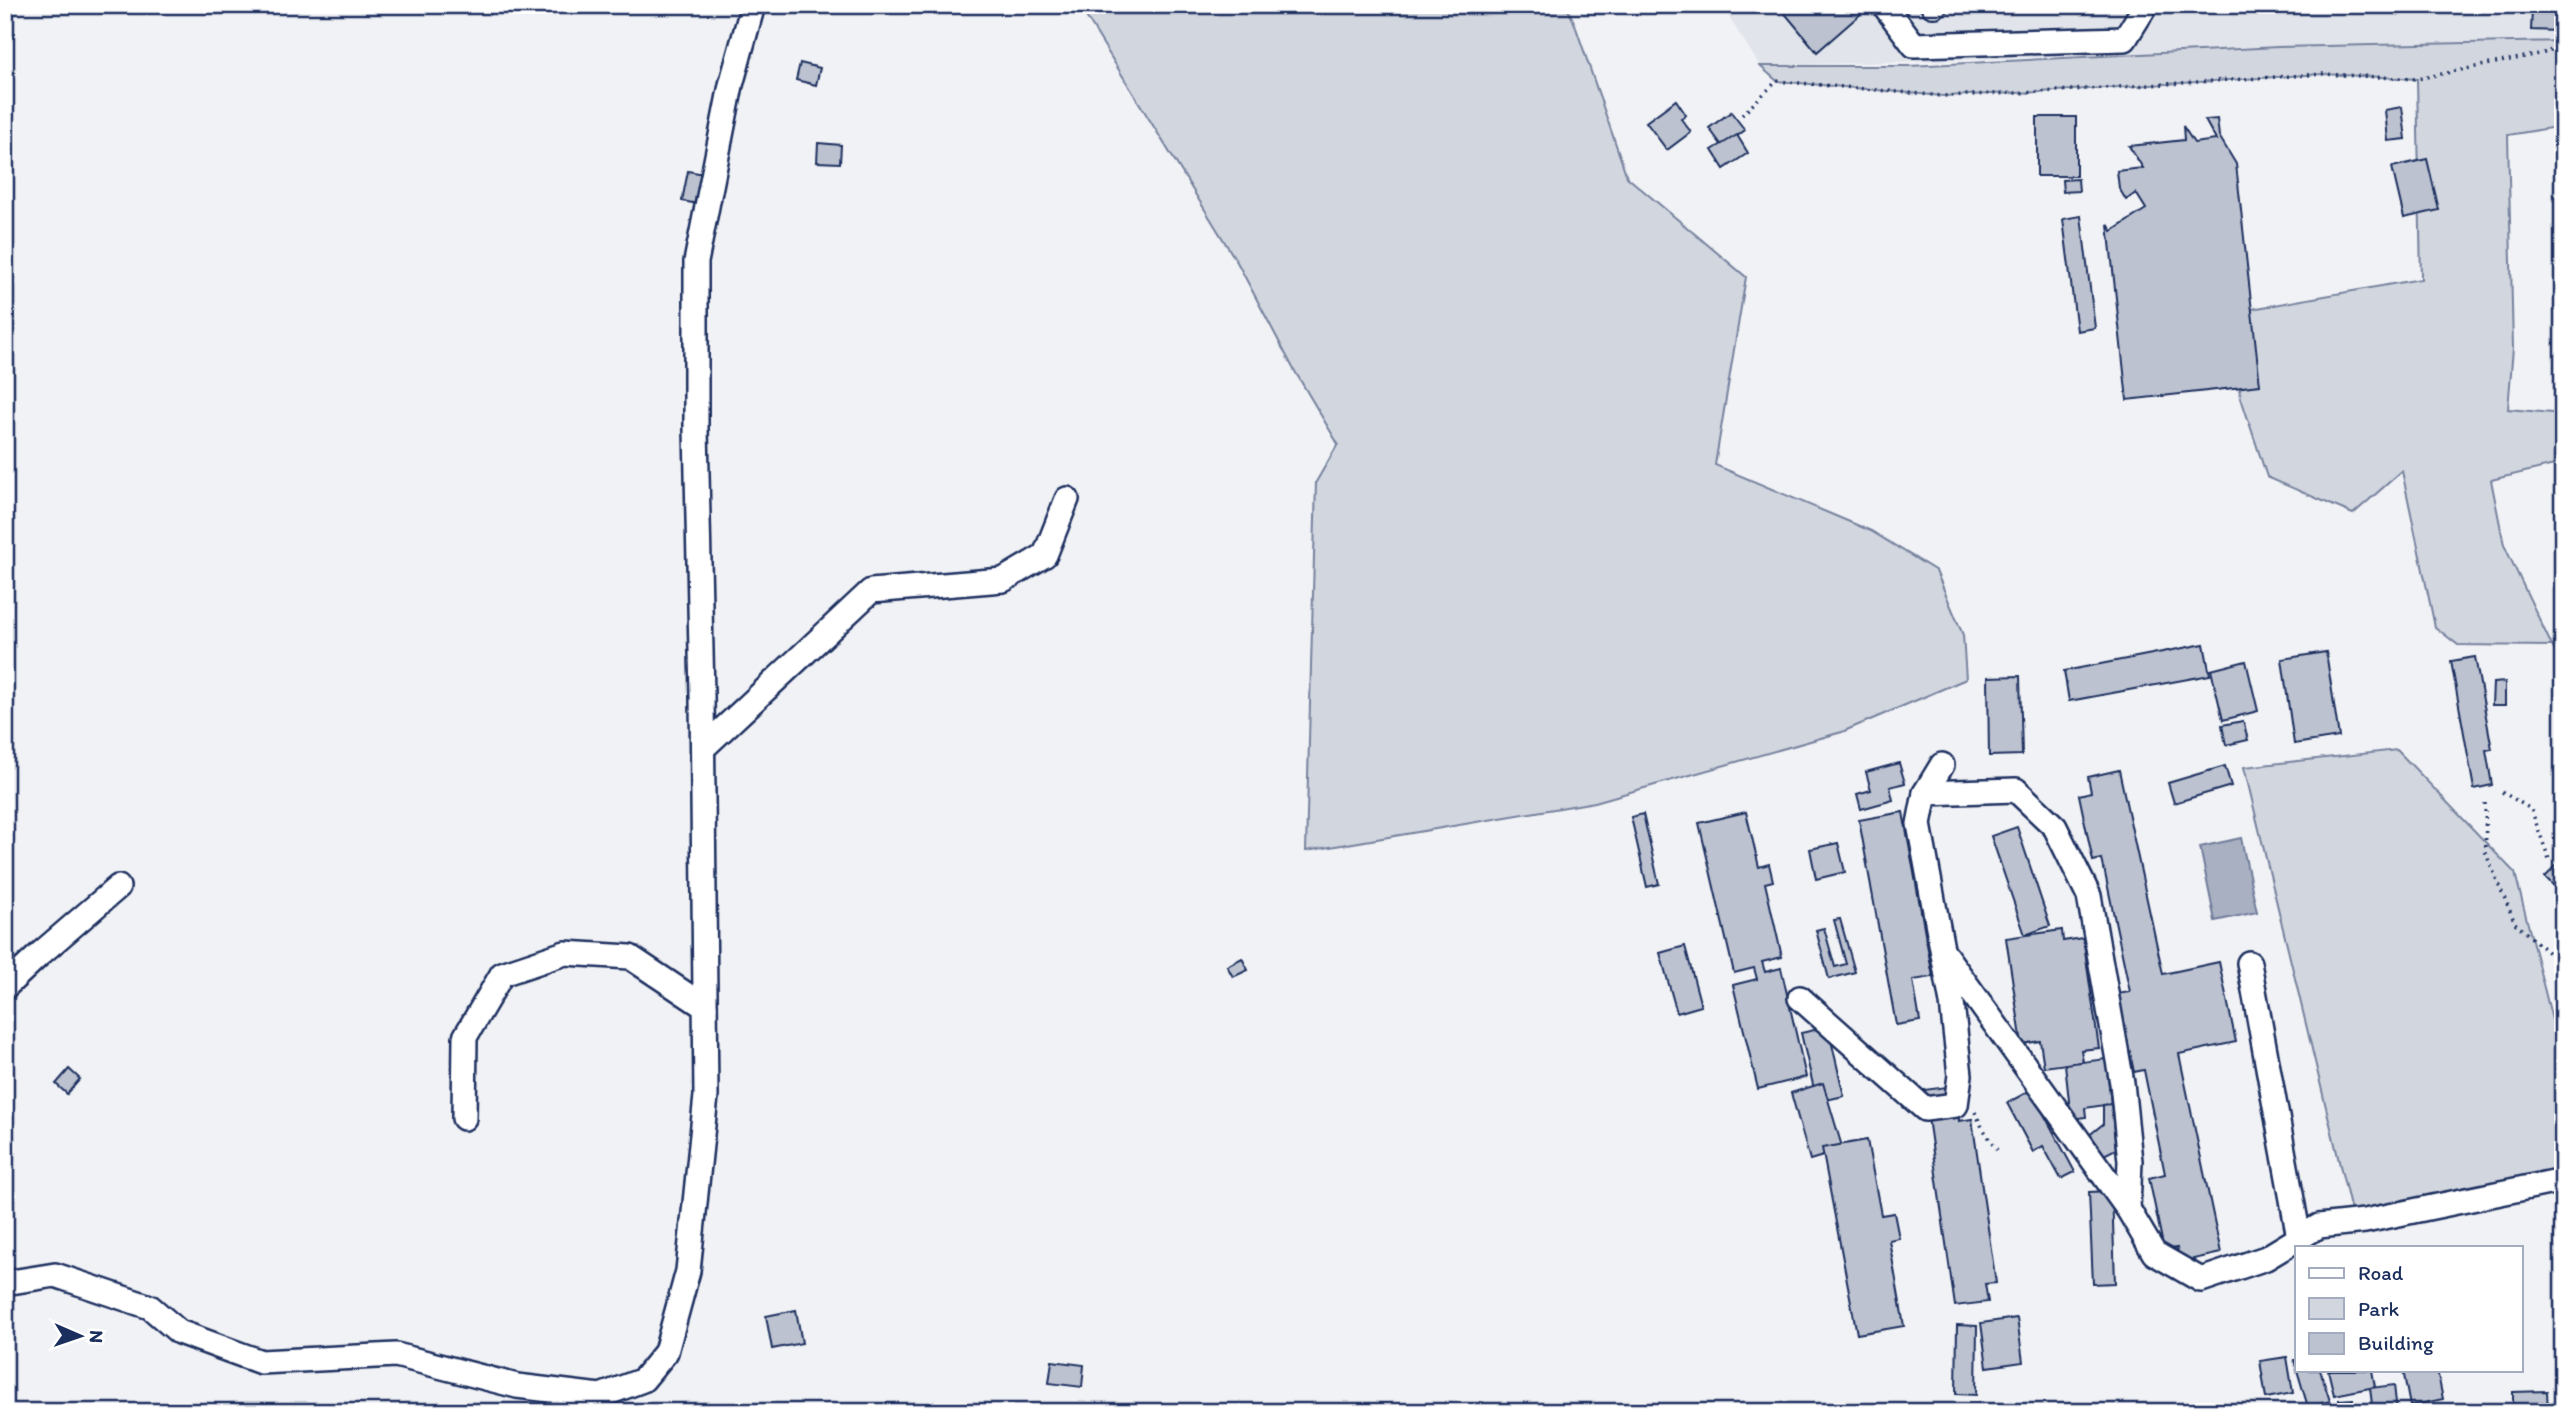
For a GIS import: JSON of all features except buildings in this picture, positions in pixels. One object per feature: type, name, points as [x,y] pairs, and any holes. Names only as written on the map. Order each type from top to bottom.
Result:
[{"type":"street","points":[[5,1283],[55,1275],[150,1307],[179,1332],[261,1362],[396,1355],[517,1386],[600,1396],[643,1380],[666,1352],[688,1271],[706,1096],[696,262],[730,85],[753,5]]},
{"type":"street","points":[[1884,5],[1914,44],[2125,39],[2146,5]]},
{"type":"street","points":[[702,748],[871,591],[1003,580],[1045,555],[1067,499]]},
{"type":"street","points":[[1800,998],[1925,1109],[1956,1105],[1960,1074],[1952,1003],[1920,824],[1925,793],[1942,765]]},
{"type":"street","points":[[1925,793],[2016,790],[2055,827],[2089,896],[2122,1083],[2130,1161],[2128,1209]]},
{"type":"street","points":[[5,987],[118,887]]},
{"type":"street","points":[[1942,950],[2128,1209],[2154,1253],[2201,1280],[2266,1258],[2319,1226],[2365,1221],[2563,1180]]},
{"type":"street","points":[[464,1118],[465,1037],[502,974],[565,953],[629,957],[705,1007]]},
{"type":"street","points":[[2249,962],[2300,1238]]},
{"type":"path","points":[[1742,115],[1777,81],[1943,96],[2323,74],[2417,79],[2549,52],[2563,32]]},
{"type":"path","points":[[2502,792],[2531,809],[2549,859]]},
{"type":"path","points":[[2485,803],[2486,854],[2515,923],[2561,964],[2563,970]]},
{"type":"shaded area","points":[[1721,5],[2563,5],[2563,41],[1760,66]]},
{"type":"green space","points":[[1079,5],[1566,5],[1627,177],[1746,277],[1715,465],[1871,531],[1936,571],[1963,635],[1966,679],[1842,732],[1595,802],[1306,851],[1316,482],[1338,444],[1293,368],[1237,262]]},
{"type":"green space","points":[[2563,41],[2563,126],[2508,135],[2513,348],[2508,409],[2563,414],[2563,463],[2491,480],[2504,545],[2552,646],[2458,645],[2435,627],[2402,471],[2353,514],[2267,477],[2241,398],[2229,313],[2421,279],[2417,79],[2323,74],[1943,96],[1777,81],[1760,66],[1909,66],[2278,47]]},
{"type":"green space","points":[[2552,646],[2563,646],[2563,665]]},
{"type":"green space","points":[[2397,750],[2515,873],[2563,1063],[2563,1170],[2351,1211],[2244,767]]},
{"type":"water","points":[[2241,838],[2257,912],[2215,921],[2200,847]]}]
